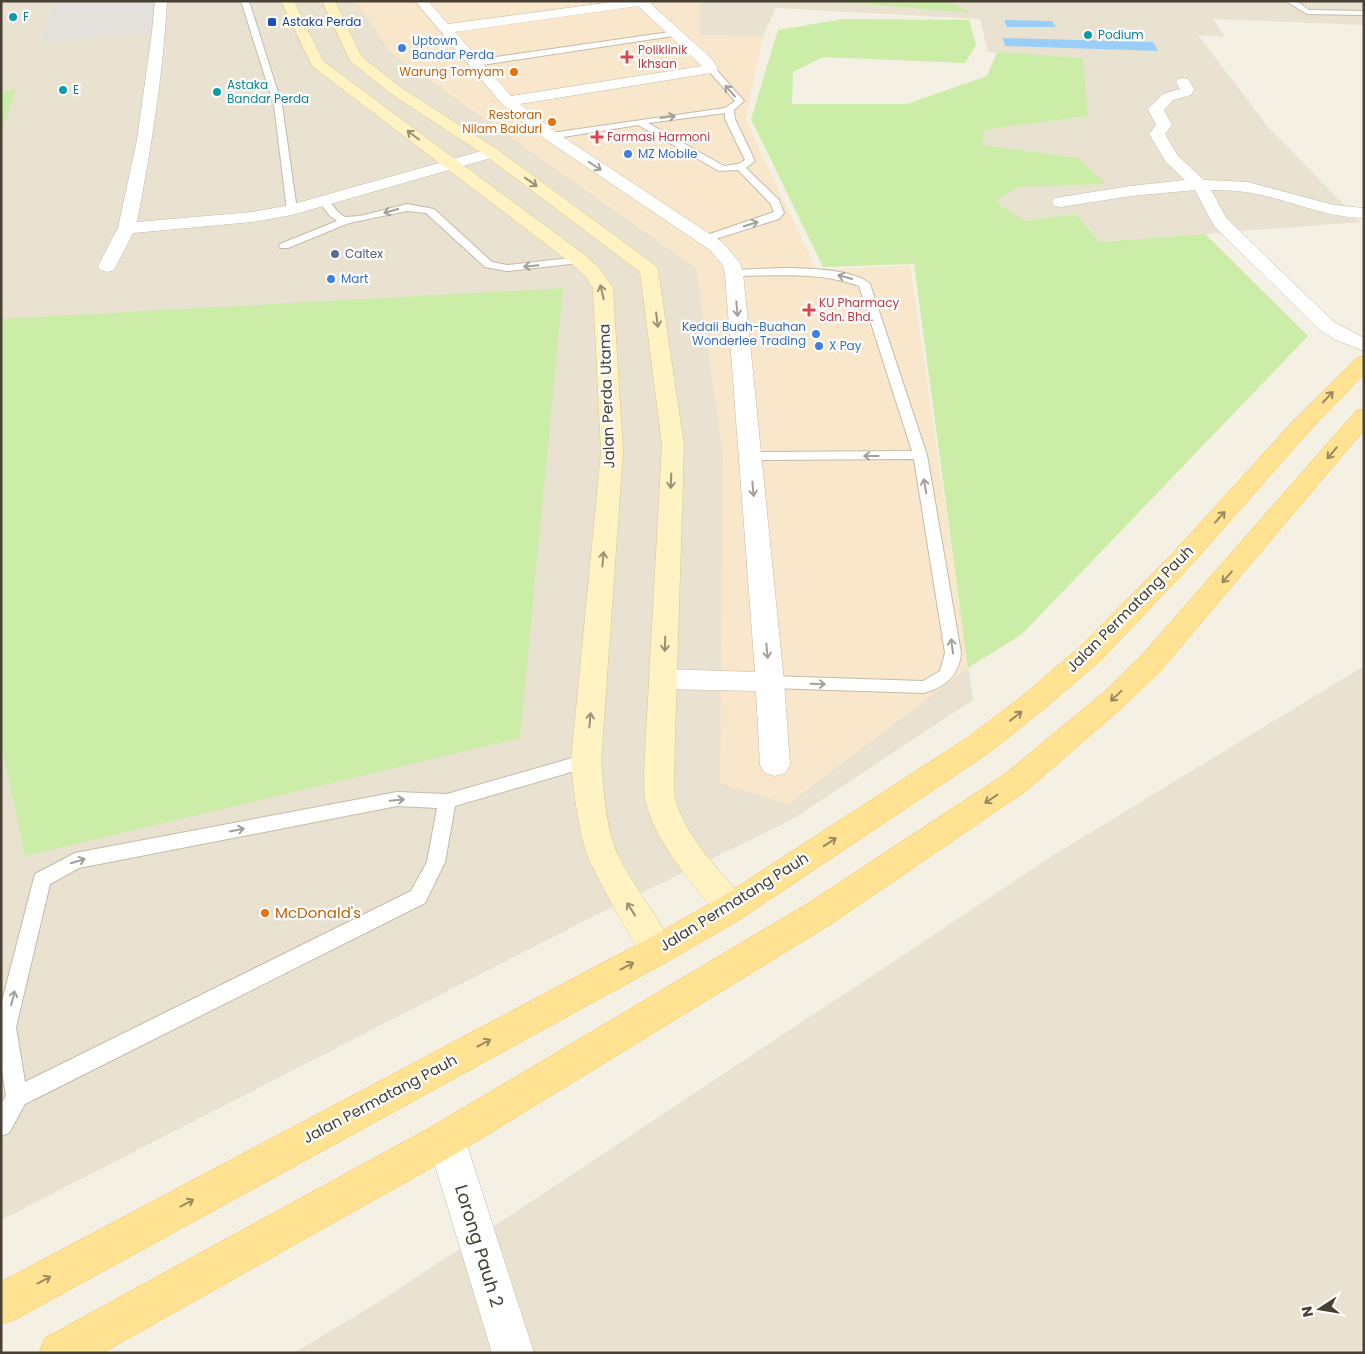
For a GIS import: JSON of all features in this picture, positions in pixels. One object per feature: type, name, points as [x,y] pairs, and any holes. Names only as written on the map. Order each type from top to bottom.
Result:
[{"type":"main road","name":"Jalan Permatang Pauh","points":[[1,1304],[658,950],[731,908],[977,746],[1035,701],[1091,653],[1182,559],[1303,424],[1364,362]]},
{"type":"main road","points":[[60,1353],[446,1139],[819,914],[1016,782],[1114,699],[1151,663],[1262,537],[1364,416]]},
{"type":"street","points":[[106,266],[127,228],[145,140],[159,32],[161,1]]},
{"type":"street","name":"Jalan Perda Utama","points":[[287,1],[318,64],[579,260],[593,273],[603,288],[612,452],[586,760],[590,807],[602,854],[628,905],[658,950]]},
{"type":"street","points":[[328,1],[355,58],[395,90],[492,153],[649,270],[673,445],[659,771],[661,800],[676,832],[731,908]]},
{"type":"street","points":[[421,2],[507,101],[551,136],[705,239],[725,254],[731,263],[734,273],[770,682],[775,765]]},
{"type":"street","points":[[445,29],[646,2],[707,62],[711,69],[507,101]]},
{"type":"street","points":[[1183,82],[1187,89],[1186,92],[1168,97],[1156,109],[1164,125],[1157,134],[1172,159],[1202,186],[1220,222],[1316,316],[1343,336],[1364,345]]},
{"type":"street","points":[[127,228],[252,217],[292,210],[492,153]]},
{"type":"street","points":[[1061,202],[1137,190],[1202,186],[1246,186],[1331,210],[1364,213]]},
{"type":"street","points":[[663,679],[770,682]]},
{"type":"street","name":"Lorong Pauh 2","points":[[446,1139],[513,1353]]},
{"type":"lane","points":[[244,1],[278,105],[292,210]]},
{"type":"lane","points":[[421,2],[426,1]]},
{"type":"lane","points":[[1290,1],[1307,12],[1364,13]]},
{"type":"lane","points":[[475,63],[677,33]]},
{"type":"lane","points":[[551,136],[728,110],[740,101],[711,69]]},
{"type":"lane","points":[[639,122],[722,169],[740,166],[750,161],[728,110]]},
{"type":"lane","points":[[705,239],[775,217],[780,213],[775,202],[740,166]]},
{"type":"lane","points":[[324,202],[338,218],[348,220],[358,220],[402,208],[418,207],[430,211],[489,265],[507,268],[579,260]]},
{"type":"lane","points":[[284,246],[348,220]]},
{"type":"lane","points":[[734,273],[828,273],[847,276],[864,284],[920,455],[953,653],[953,665],[948,674],[938,683],[924,687],[770,682]]},
{"type":"lane","points":[[750,456],[920,455]]},
{"type":"lane","points":[[17,1098],[6,1027],[42,879],[75,861],[397,799],[447,801],[586,760]]},
{"type":"lane","points":[[1,1126],[17,1098],[418,897],[436,862],[447,801]]},
{"type":"shaded area","points":[[1,1],[1359,1],[1364,3],[1364,25],[1213,19],[1225,37],[1198,35],[1268,127],[1361,222],[1099,242],[1076,214],[1025,221],[995,202],[1017,187],[1105,184],[1079,158],[984,145],[982,130],[1088,116],[1083,58],[988,52],[980,19],[776,8],[763,36],[745,119],[816,270],[910,266],[973,700],[791,820],[588,919],[1,1220]]},
{"type":"shaded area","points":[[55,1],[161,1],[159,32],[41,41]]},
{"type":"shaded area","points":[[356,1],[699,1],[700,35],[763,36],[745,119],[816,270],[910,266],[968,668],[788,804],[720,783],[723,454],[696,268],[390,52]]},
{"type":"shaded area","points":[[1364,666],[1364,1353],[294,1353],[390,1295],[1057,853]]},
{"type":"green space","points":[[829,1],[948,1],[971,13]]},
{"type":"green space","points":[[843,19],[969,20],[976,45],[965,63],[823,57],[793,72],[792,104],[907,104],[987,76],[997,52],[1083,58],[1088,116],[983,130],[984,145],[1079,158],[1106,184],[1017,187],[995,202],[1025,221],[1076,214],[1099,242],[1205,234],[1308,336],[1022,634],[968,668],[914,264],[823,267],[751,119],[778,30]]},
{"type":"green space","points":[[16,90],[1,132],[1,92]]},
{"type":"green space","points":[[563,288],[520,738],[25,856],[1,742],[1,319]]},
{"type":"water","points":[[1004,20],[1052,21],[1056,27],[1007,27]]},
{"type":"water","points":[[1003,38],[1153,42],[1158,51],[1005,46]]},
{"type":"place","name":"F","points":[[13,17]]},
{"type":"place","name":"Astaka Perda","points":[[272,22]]},
{"type":"place","name":"Podium","points":[[1088,35]]},
{"type":"place","name":"Uptown Bandar Perda","points":[[402,48]]},
{"type":"place","name":"Poliklinik Ikhsan","points":[[627,57]]},
{"type":"place","name":"Warung Tomyam","points":[[514,72]]},
{"type":"place","name":"E","points":[[63,90]]},
{"type":"place","name":"Astaka Bandar Perda","points":[[217,92]]},
{"type":"place","name":"Restoran Nilam Baiduri","points":[[552,122]]},
{"type":"place","name":"Farmasi Harmoni","points":[[597,137]]},
{"type":"place","name":"MZ Mobile","points":[[628,154]]},
{"type":"place","name":"Caltex","points":[[335,254]]},
{"type":"place","name":"Mart","points":[[331,279]]},
{"type":"place","name":"KU Pharmacy Sdn. Bhd.","points":[[809,310]]},
{"type":"place","name":"Kedaii Buah-Buahan Wonderlee Trading","points":[[816,334]]},
{"type":"place","name":"X Pay","points":[[819,346]]},
{"type":"place","name":"McDonald's","points":[[265,913]]}]
